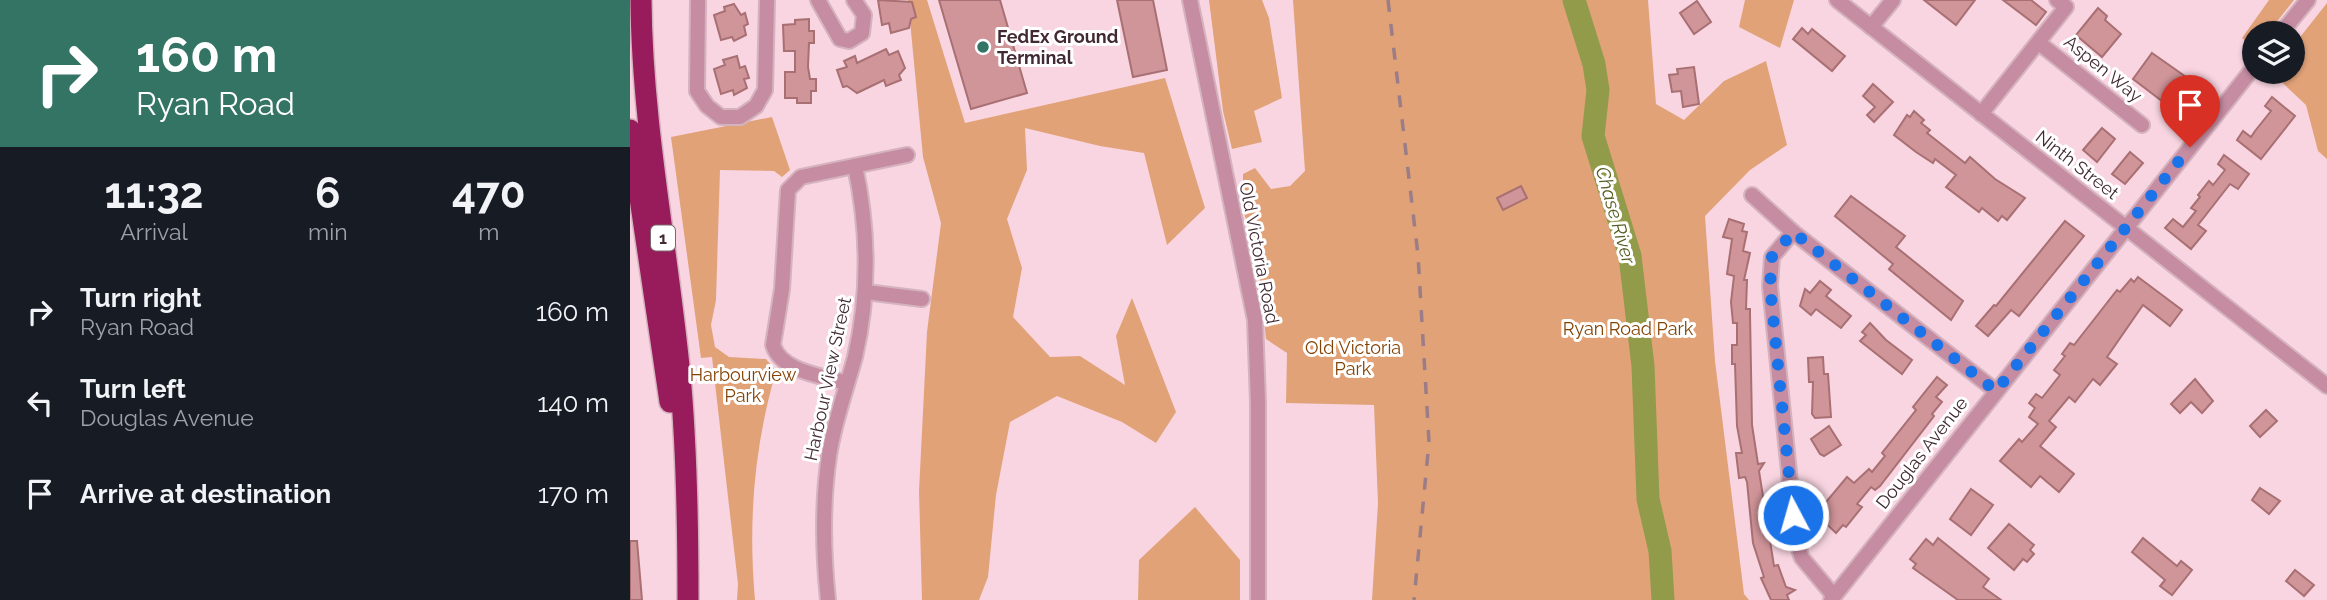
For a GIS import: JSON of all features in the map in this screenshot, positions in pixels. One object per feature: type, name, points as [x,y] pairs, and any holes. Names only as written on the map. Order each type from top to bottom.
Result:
[{"type":"highway","name":"1","points":[[641,0],[641,67],[680,377],[688,600]]},
{"type":"highway","name":"1","points":[[630,130],[666,382],[685,477]]},
{"type":"street","points":[[698,0],[697,91],[707,106],[722,117],[740,117],[756,106],[765,90],[767,0]]},
{"type":"street","points":[[818,0],[840,39],[849,41],[862,33],[864,15],[855,0]]},
{"type":"street","name":"Old Victoria Road","points":[[1190,0],[1255,320],[1258,402],[1258,600]]},
{"type":"street","name":"Ninth Street","points":[[1837,0],[2327,386]]},
{"type":"street","points":[[1871,27],[1893,0]]},
{"type":"street","points":[[1981,114],[2066,7],[2057,0]]},
{"type":"street","points":[[2291,21],[2308,0]]},
{"type":"street","name":"Aspen Way","points":[[2039,43],[2143,125]]},
{"type":"street","name":"Douglas Avenue","points":[[1832,598],[2242,82]]},
{"type":"street","points":[[847,383],[788,364],[776,354],[773,345],[782,289],[788,190],[801,177],[907,155]]},
{"type":"street","name":"Harbour View Street","points":[[828,600],[824,560],[824,505],[829,455],[862,324],[866,292],[865,215],[855,166]]},
{"type":"street","points":[[1752,195],[1793,232],[1996,391]]},
{"type":"street","points":[[1793,232],[1772,257],[1770,286],[1796,541],[1802,558],[1832,598]]},
{"type":"street","points":[[866,292],[922,299]]},
{"type":"green space","points":[[908,0],[927,0],[965,123],[1165,78],[1205,208],[1167,245],[1144,153],[1100,146],[1025,128],[1027,170],[1007,219],[1022,268],[1013,317],[1050,357],[1080,356],[1125,385],[1116,336],[1132,298],[1176,412],[1156,443],[1122,422],[1057,396],[1010,422],[996,495],[988,577],[979,600],[922,600],[919,491],[927,332],[941,223],[923,157]]},
{"type":"green space","points":[[1209,0],[1262,0],[1269,18],[1282,98],[1254,111],[1262,142],[1232,149],[1223,111]]},
{"type":"green space","points":[[1293,0],[1648,0],[1656,104],[1684,120],[1724,81],[1766,61],[1787,145],[1750,170],[1705,216],[1715,361],[1744,594],[1749,600],[1372,600],[1378,503],[1374,405],[1286,403],[1287,353],[1266,339],[1258,262],[1243,209],[1243,174],[1255,168],[1271,189],[1290,186],[1305,171]]},
{"type":"green space","points":[[1745,0],[1794,0],[1780,48],[1739,27]]},
{"type":"green space","points":[[2269,0],[2294,0],[2277,21],[2254,21]]},
{"type":"green space","points":[[2327,3],[2327,159],[2318,151],[2306,105],[2284,84],[2305,84],[2305,31]]},
{"type":"green space","name":"Harbourview Park","points":[[772,117],[790,170],[782,177],[774,171],[720,170],[716,300],[711,325],[715,347],[729,357],[766,359],[776,371],[762,428],[755,484],[752,542],[755,600],[737,600],[738,584],[712,357],[701,358],[671,137]]},
{"type":"green space","points":[[1195,507],[1240,560],[1240,600],[1138,600],[1139,560]]},
{"type":"building","points":[[878,0],[912,2],[916,17],[911,19],[909,28],[891,33],[889,23],[882,25]]},
{"type":"building","name":"FedEx Ground Terminal","points":[[939,0],[1000,0],[1027,93],[971,109]]},
{"type":"building","points":[[1117,0],[1153,0],[1167,70],[1133,77]]},
{"type":"building","points":[[1924,0],[1975,0],[1956,25]]},
{"type":"building","points":[[2003,0],[2031,0],[2046,12],[2036,25]]},
{"type":"building","points":[[1697,1],[1711,22],[1694,34],[1680,13]]},
{"type":"building","points":[[734,4],[741,15],[745,13],[748,24],[744,26],[746,35],[734,41],[732,37],[721,40],[714,15],[725,11],[724,7]]},
{"type":"building","points":[[2098,8],[2107,16],[2105,20],[2121,34],[2102,57],[2076,35]]},
{"type":"building","points":[[809,19],[809,31],[814,31],[814,43],[809,43],[808,67],[810,79],[816,79],[816,91],[811,91],[811,103],[797,103],[797,98],[785,98],[785,72],[795,72],[795,51],[784,51],[783,25],[795,24],[795,20]]},
{"type":"building","points":[[1802,28],[1808,34],[1812,29],[1845,56],[1832,71],[1793,39]]},
{"type":"building","points":[[886,49],[889,55],[898,51],[905,68],[899,75],[901,80],[886,86],[884,80],[857,93],[847,86],[843,87],[837,70],[847,67],[844,61],[855,56],[857,63]]},
{"type":"building","points":[[2152,53],[2196,84],[2182,101],[2186,104],[2179,114],[2133,79]]},
{"type":"building","points":[[737,56],[740,68],[745,66],[749,78],[744,79],[747,88],[734,95],[733,90],[721,94],[714,69],[725,65],[723,60]]},
{"type":"building","points":[[1694,67],[1699,104],[1683,107],[1681,91],[1672,92],[1669,75],[1678,74],[1677,69]]},
{"type":"building","points":[[1873,84],[1893,102],[1874,122],[1867,115],[1875,107],[1863,96]]},
{"type":"building","points":[[2272,97],[2295,116],[2261,159],[2237,140],[2243,131],[2251,137],[2271,111],[2265,106]]},
{"type":"building","points":[[1914,111],[1924,120],[1921,123],[1930,130],[1927,133],[1965,163],[1970,157],[1995,179],[2025,198],[2007,220],[2002,216],[1998,221],[1982,208],[1979,212],[1946,187],[1956,175],[1935,159],[1933,163],[1894,135],[1907,115],[1910,117]]},
{"type":"building","points":[[2102,128],[2115,139],[2097,162],[2083,150]]},
{"type":"building","points":[[2130,152],[2143,163],[2125,184],[2112,174]]},
{"type":"building","points":[[2224,155],[2249,174],[2238,189],[2230,184],[2198,225],[2206,231],[2191,249],[2165,228],[2173,219],[2183,227],[2196,211],[2191,208],[2200,197],[2198,195],[2209,181],[2213,185],[2225,170],[2218,164]]},
{"type":"building","points":[[1521,186],[1527,198],[1503,210],[1497,198]]},
{"type":"building","points":[[1851,196],[1905,236],[1896,247],[1963,301],[1951,320],[1889,269],[1893,264],[1835,216]]},
{"type":"building","points":[[1729,219],[1744,224],[1742,231],[1747,232],[1743,251],[1750,253],[1744,280],[1747,280],[1746,309],[1750,309],[1752,425],[1758,464],[1764,463],[1759,471],[1774,566],[1778,565],[1786,587],[1795,590],[1787,595],[1789,600],[1771,600],[1761,578],[1764,577],[1753,543],[1747,482],[1745,477],[1739,478],[1736,453],[1742,453],[1737,426],[1735,364],[1732,364],[1732,345],[1737,345],[1737,323],[1733,323],[1731,302],[1734,276],[1727,274],[1732,239],[1723,237]]},
{"type":"building","points":[[2065,221],[2084,236],[2019,316],[2011,310],[1988,336],[1976,326],[1994,305],[1996,306]]},
{"type":"building","points":[[2138,277],[2182,310],[2170,326],[2143,305],[2107,357],[2117,364],[2100,385],[2093,379],[2075,402],[2069,397],[2049,421],[2056,427],[2040,446],[2074,474],[2059,492],[2040,476],[2031,487],[2000,461],[2019,439],[2022,442],[2038,424],[2029,417],[2035,408],[2029,403],[2036,394],[2042,398],[2060,375],[2054,370],[2065,356],[2062,354],[2070,343],[2074,345],[2117,290],[2120,292],[2131,279],[2134,282]]},
{"type":"building","points":[[1820,281],[1831,290],[1826,296],[1851,316],[1841,328],[1816,309],[1811,315],[1800,306],[1805,289],[1810,293]]},
{"type":"building","points":[[1870,323],[1886,340],[1912,360],[1902,374],[1860,341],[1866,335],[1862,332]]},
{"type":"building","points":[[1823,357],[1824,374],[1828,374],[1831,417],[1815,418],[1812,414],[1813,382],[1809,382],[1808,358]]},
{"type":"building","points":[[1937,377],[1947,385],[1936,397],[1942,402],[1932,414],[1934,416],[1880,486],[1875,490],[1871,487],[1857,504],[1862,507],[1846,527],[1843,525],[1836,533],[1816,514],[1847,477],[1854,483],[1869,469],[1872,472],[1885,456],[1882,453],[1916,410],[1913,407]]},
{"type":"building","points":[[2195,379],[2213,401],[2202,413],[2191,402],[2180,413],[2171,404]]},
{"type":"building","points":[[2266,410],[2277,421],[2260,437],[2250,426]]},
{"type":"building","points":[[1829,426],[1841,445],[1824,456],[1811,439]]},
{"type":"building","points":[[2260,488],[2280,501],[2269,514],[2252,500]]},
{"type":"building","points":[[1971,489],[1993,505],[1971,535],[1950,519]]},
{"type":"building","points":[[2009,524],[2034,545],[2030,550],[2034,554],[2027,562],[2023,559],[2014,570],[1988,548]]},
{"type":"building","points":[[1938,538],[1989,579],[1983,587],[2001,600],[1958,600],[1913,568],[1916,564],[1910,559],[1926,539],[1933,545]]},
{"type":"building","points":[[2143,538],[2177,566],[2181,561],[2192,570],[2172,595],[2160,586],[2165,580],[2132,552]]},
{"type":"building","points":[[630,541],[637,541],[642,600],[630,600]]},
{"type":"building","points":[[2295,570],[2314,585],[2304,596],[2286,581]]},
{"type":"waterway","name":"Chase River","points":[[1574,0],[1594,64],[1598,90],[1593,136],[1630,256],[1643,366],[1648,499],[1660,551],[1663,600]]},
{"type":"railway","points":[[1388,0],[1418,255],[1429,442],[1414,600]]},
{"type":"place","name":"FedEx Ground Terminal","points":[[983,47]]},
{"type":"route","points":[[1793,515],[1770,286],[1772,257],[1793,232],[1996,391],[2190,147]]},
{"type":"park label","name":"Ryan Road Park","points":[[1628,329]]},
{"type":"park label","name":"Old Victoria Park","points":[[1353,358]]}]
